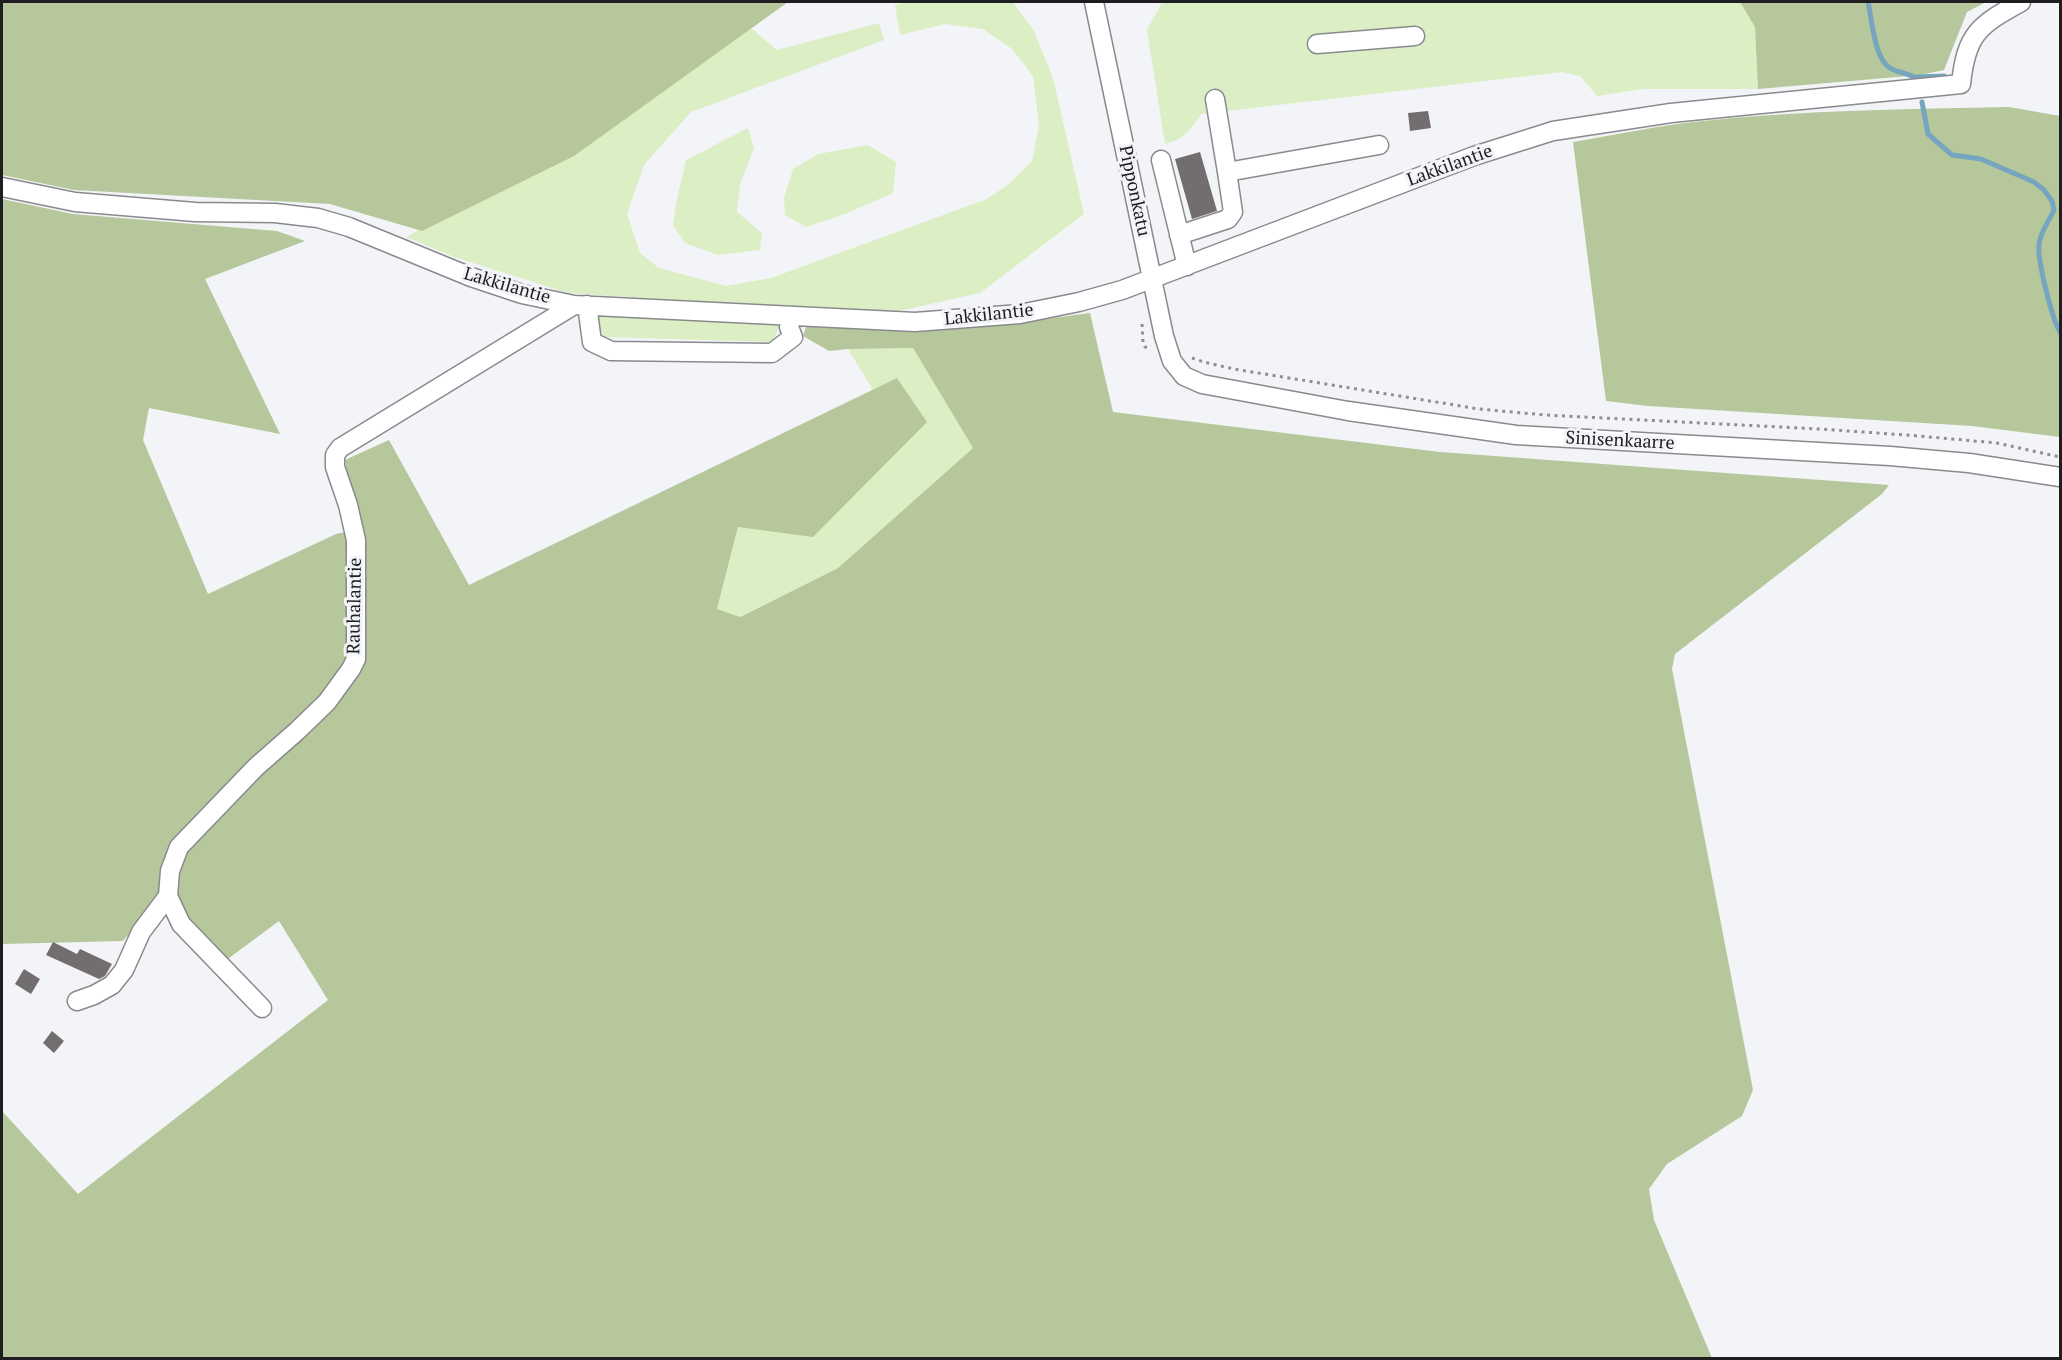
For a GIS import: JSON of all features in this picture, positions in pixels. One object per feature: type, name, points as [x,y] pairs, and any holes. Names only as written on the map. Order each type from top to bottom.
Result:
[{"type":"street","name":"Pipponkatu","points":[[1094,2],[1169,352],[1172,361],[1184,376]]},
{"type":"street","name":"Lakkilantie","points":[[2,188],[75,202],[195,212],[275,213],[318,218],[349,227],[471,277],[522,294],[581,305],[915,322],[1020,314],[1079,302],[1153,279],[1474,156],[1553,131],[1671,113],[1961,84],[1963,60],[1971,41],[1986,23],[2021,2]]},
{"type":"street","points":[[1317,44],[1415,36]]},
{"type":"street","points":[[1179,235],[1228,219],[1233,212],[1215,99]]},
{"type":"street","points":[[1227,172],[1378,145]]},
{"type":"street","points":[[1161,160],[1187,266]]},
{"type":"street","points":[[581,305],[592,342],[610,351],[772,353],[793,337],[789,327],[791,316]]},
{"type":"street","name":"Rauhalantie","points":[[168,896],[170,871],[180,847],[256,767],[327,702],[356,659],[356,540],[348,505],[335,467],[334,455],[340,448],[581,305]]},
{"type":"street","name":"Sinisenkaarre","points":[[1184,376],[1202,384],[1238,392],[1348,411],[1516,435],[1890,456],[1969,463],[2061,477]]},
{"type":"street","points":[[77,1001],[111,986],[124,970],[141,932],[168,896],[181,924],[262,1008]]},
{"type":"path","points":[[1142,322],[1145,347],[1234,369],[1479,409],[1545,415],[1907,435],[1997,443],[2061,457]]},
{"type":"green space","points":[[2,2],[788,2],[574,156],[422,231],[330,204],[74,190],[2,175]]},
{"type":"green space","points":[[906,2],[1013,2],[1034,31],[1053,78],[1084,214],[980,293],[885,314],[568,293],[454,257],[406,237],[565,151],[745,23],[777,50],[879,23],[884,40],[691,112],[644,165],[627,214],[640,253],[659,268],[726,286],[771,278],[987,199],[1009,184],[1032,161],[1039,125],[1033,76],[1012,49],[983,29],[945,24],[900,35],[895,5]]},
{"type":"green space","points":[[1162,2],[1740,2],[1755,27],[1758,89],[1642,89],[1597,96],[1580,76],[1562,72],[1201,114],[1186,133],[1165,144],[1147,30]]},
{"type":"green space","points":[[1740,2],[1986,2],[1967,12],[1944,70],[1920,75],[1758,89],[1755,27]]},
{"type":"green space","points":[[2009,107],[2060,116],[2060,437],[1972,426],[1648,406],[1606,401],[1573,142],[1671,125],[1741,117]]},
{"type":"green space","points":[[748,128],[754,148],[740,184],[737,212],[762,233],[760,250],[718,255],[685,243],[673,225],[686,160]]},
{"type":"green space","points":[[868,145],[896,162],[893,193],[845,214],[806,227],[785,215],[784,198],[793,169],[818,154]]},
{"type":"green space","points":[[2,199],[73,214],[277,231],[305,241],[205,279],[280,434],[149,408],[143,440],[208,594],[336,534],[355,530],[345,460],[389,440],[469,585],[897,378],[927,422],[813,537],[738,527],[717,609],[740,617],[838,568],[973,448],[913,348],[829,351],[803,336],[807,324],[917,330],[1030,321],[1090,313],[1113,412],[1440,452],[1889,485],[1882,494],[1675,654],[1672,669],[1753,1090],[1742,1116],[1667,1164],[1649,1189],[1654,1220],[1712,1358],[2,1358],[2,1111],[78,1194],[328,1000],[279,921],[217,967],[167,887],[123,941],[2,944]]},
{"type":"green space","points":[[595,315],[780,323],[773,342],[603,337]]},
{"type":"green space","points":[[913,348],[973,448],[838,568],[739,617],[717,610],[740,520],[927,422],[897,378],[873,390],[848,349]]},
{"type":"building","points":[[1428,111],[1431,128],[1410,131],[1408,113]]},
{"type":"building","points":[[1200,152],[1217,211],[1192,219],[1175,159]]},
{"type":"building","points":[[53,942],[77,954],[80,949],[112,964],[105,976],[99,979],[46,955]]},
{"type":"building","points":[[24,969],[40,979],[31,994],[15,984]]},
{"type":"building","points":[[52,1031],[64,1041],[54,1053],[43,1043]]},
{"type":"waterway","points":[[1868,2],[1880,56],[1893,70],[1912,76],[1919,81]]},
{"type":"waterway","points":[[1916,77],[1944,76]]},
{"type":"waterway","points":[[1922,102],[1928,134],[1952,155],[1981,159],[2034,182],[2052,201],[2054,210],[2041,236],[2039,252],[2049,302],[2060,332]]}]
